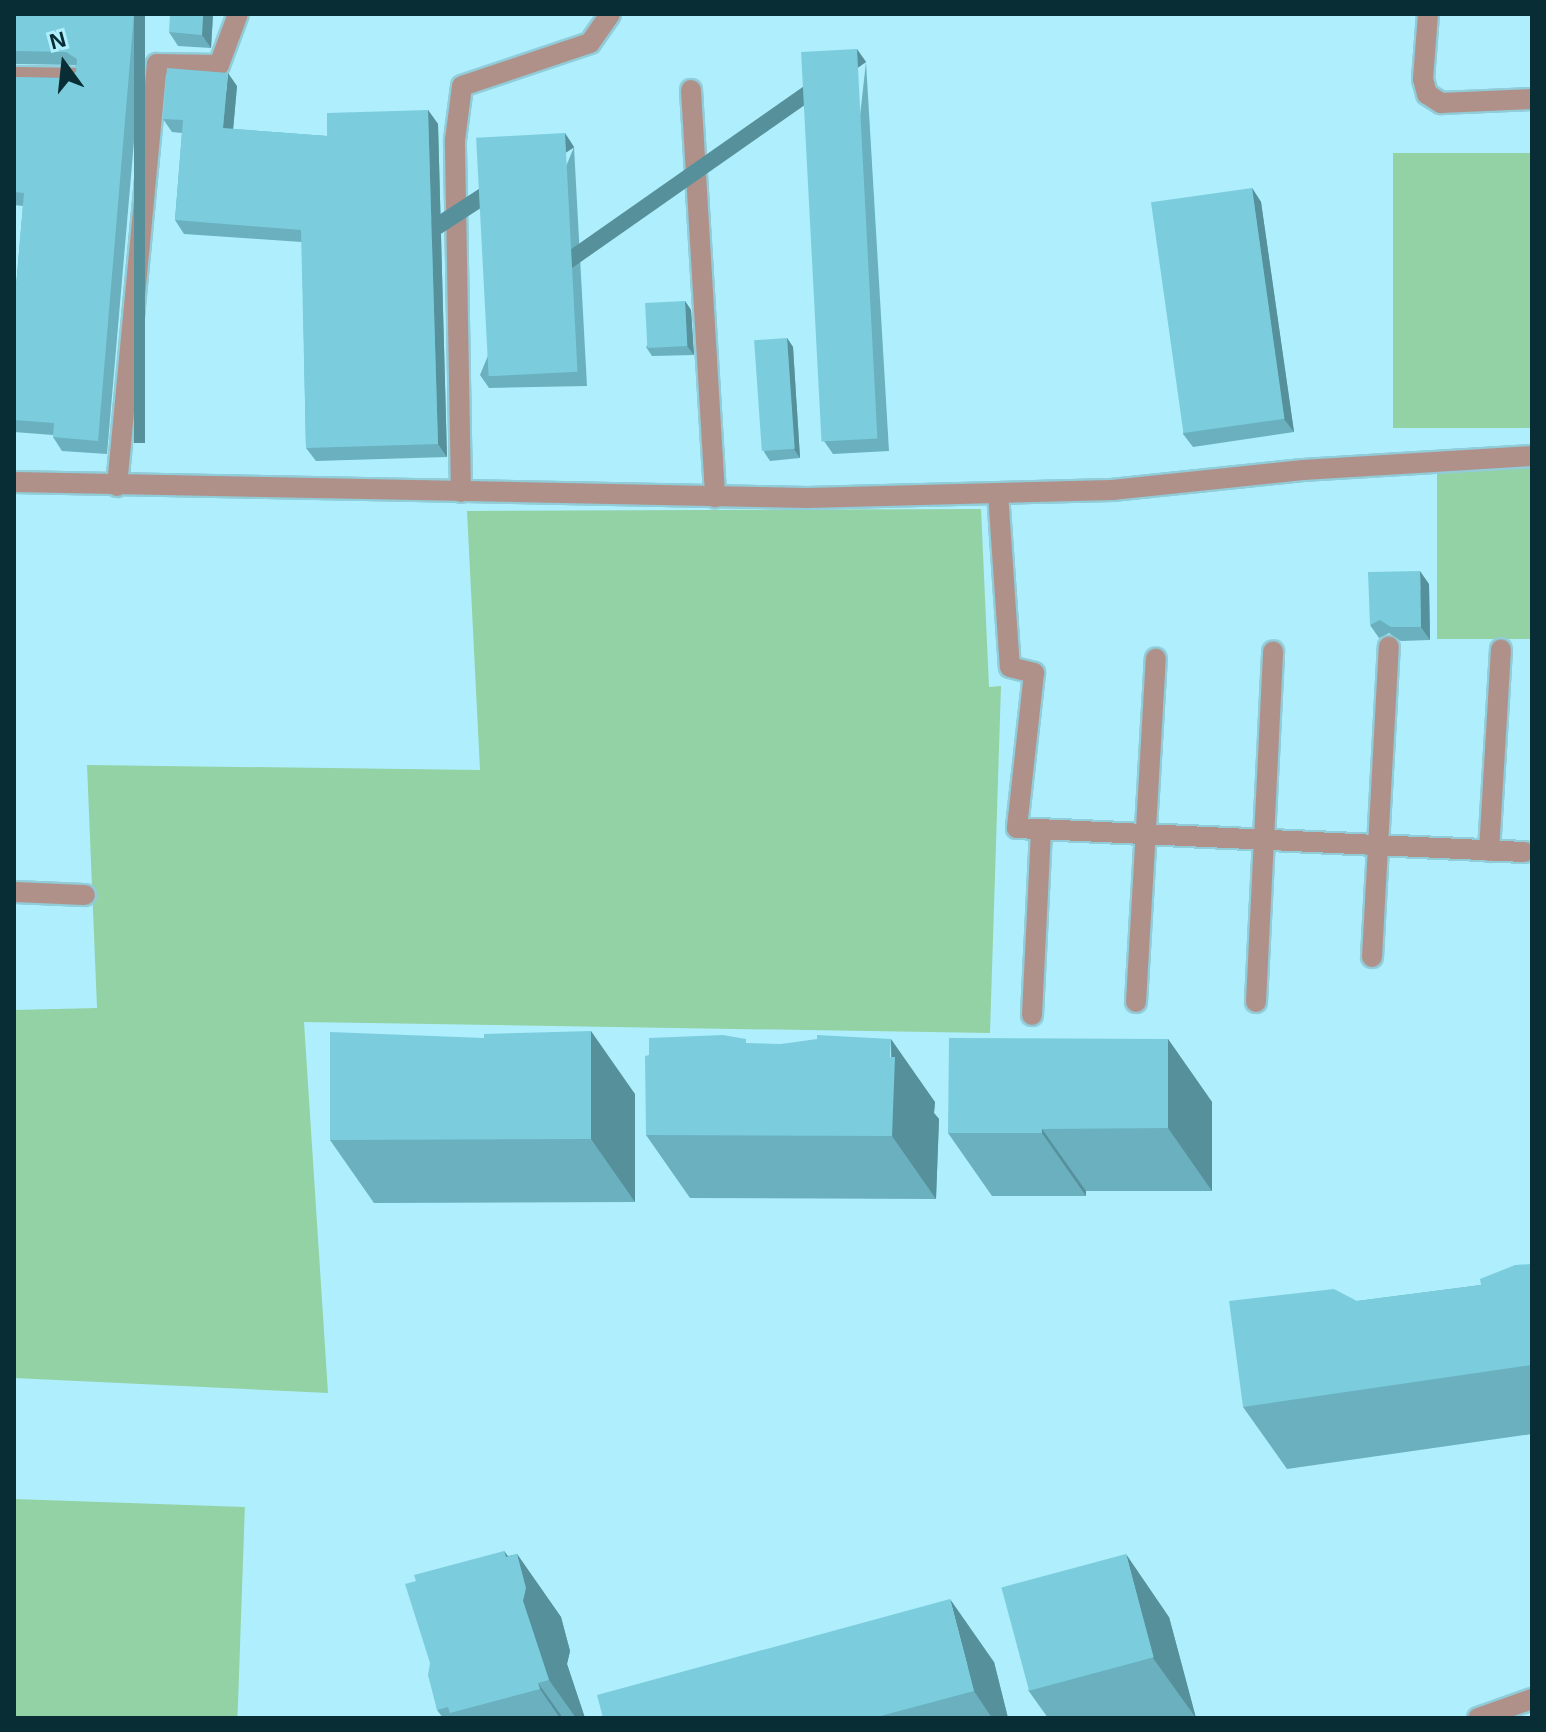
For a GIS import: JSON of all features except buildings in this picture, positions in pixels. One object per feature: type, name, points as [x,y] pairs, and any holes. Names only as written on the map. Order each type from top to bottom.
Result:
[{"type":"street","points":[[117,486],[157,64],[219,65],[238,14]]},
{"type":"street","points":[[461,492],[455,140],[462,86],[590,43],[610,14]]},
{"type":"street","points":[[1428,14],[1423,79],[1427,94],[1441,103],[1532,99]]},
{"type":"street","points":[[14,77],[75,78]]},
{"type":"street","points":[[691,90],[715,497]]},
{"type":"street","points":[[14,482],[715,497],[998,493],[1112,490],[1303,470],[1532,456]]},
{"type":"street","points":[[998,493],[1010,667],[1034,673],[1017,828],[1524,852]]},
{"type":"street","points":[[1372,957],[1389,646]]},
{"type":"street","points":[[1489,851],[1501,649]]},
{"type":"street","points":[[1256,1002],[1273,651]]},
{"type":"street","points":[[1136,1002],[1156,659]]},
{"type":"street","points":[[1032,1015],[1041,829]]},
{"type":"street","points":[[14,892],[85,895]]},
{"type":"street","points":[[1478,1718],[1532,1699]]},
{"type":"green space","points":[[1393,153],[1532,153],[1532,428],[1393,428]]},
{"type":"green space","points":[[1437,466],[1532,466],[1532,639],[1437,639]]},
{"type":"green space","points":[[981,509],[989,687],[1001,686],[990,1033],[304,1022],[328,1393],[14,1378],[14,1010],[97,1008],[87,765],[480,770],[467,511]]},
{"type":"green space","points":[[14,1499],[245,1507],[237,1718],[14,1718]]}]
